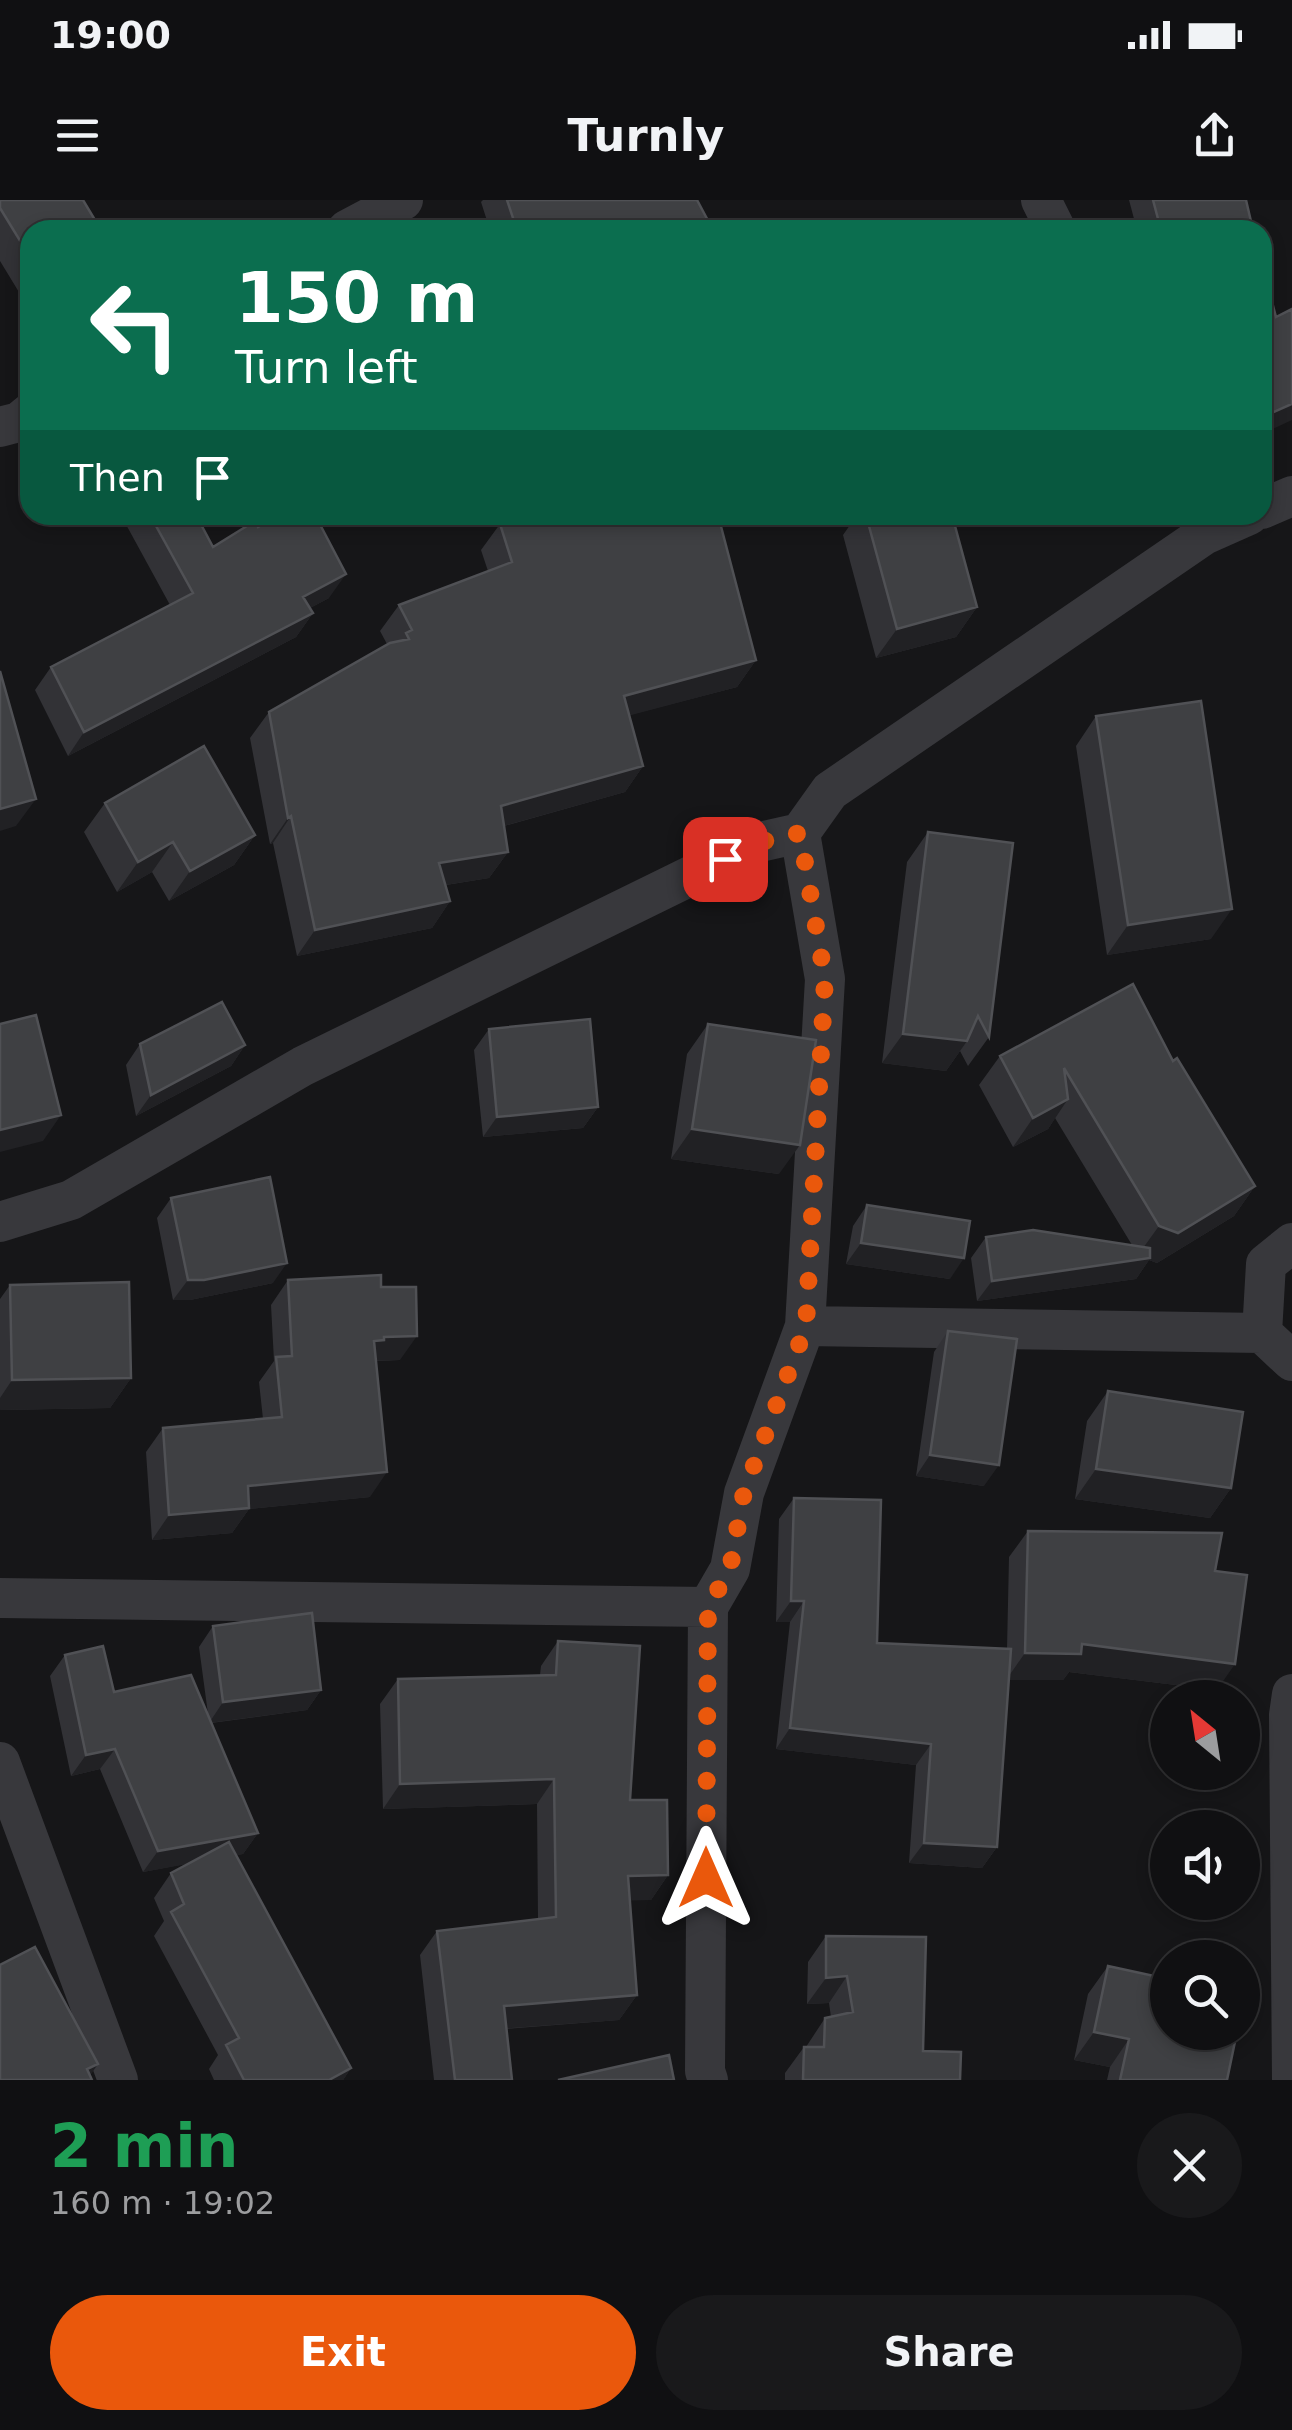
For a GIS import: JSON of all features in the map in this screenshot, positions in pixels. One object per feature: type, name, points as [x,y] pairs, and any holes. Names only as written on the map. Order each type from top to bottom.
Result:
[{"type":"street","points":[[366,220],[403,200]]},
{"type":"street","points":[[0,1222],[71,1200],[303,1066],[760,842],[800,833],[830,792],[1199,525]]},
{"type":"street","points":[[708,2080],[708,1607],[730,1569],[744,1492],[806,1326],[825,979],[800,833]]},
{"type":"street","points":[[1262,1334],[1266,1264],[1292,1244]]},
{"type":"street","points":[[806,1326],[1262,1334],[1292,1361]]},
{"type":"street","points":[[0,1598],[708,1607]]},
{"type":"street","points":[[1291,1708],[1292,2080]]},
{"type":"street","points":[[0,1762],[118,2080]]},
{"type":"building","points":[[0,200],[83,200],[95,220],[20,220],[20,241],[0,208]]},
{"type":"building","points":[[507,200],[697,200],[708,220],[514,220]]},
{"type":"building","points":[[1153,200],[1246,200],[1251,220],[1158,220]]},
{"type":"building","points":[[1272,302],[1276,317],[1292,309],[1292,404],[1272,413]]},
{"type":"building","points":[[156,525],[201,525],[213,547],[249,525],[320,525],[346,574],[303,597],[313,613],[84,732],[51,667],[193,593]]},
{"type":"building","points":[[500,525],[721,525],[756,660],[624,696],[643,766],[501,806],[508,852],[439,863],[450,901],[315,930],[291,816],[288,818],[269,712],[390,643],[409,639],[406,633],[412,630],[399,605],[512,562]]},
{"type":"building","points":[[869,525],[955,525],[977,607],[897,629]]},
{"type":"building","points":[[0,671],[36,799],[0,809]]},
{"type":"building","points":[[1201,701],[1232,909],[1128,925],[1096,716]]},
{"type":"building","points":[[204,746],[255,835],[190,871],[173,842],[138,862],[105,803]]},
{"type":"building","points":[[928,832],[1013,843],[989,1037],[978,1016],[967,1041],[903,1034]]},
{"type":"building","points":[[1133,984],[1173,1061],[1177,1058],[1255,1186],[1178,1233],[1159,1226],[1064,1068],[1068,1099],[1033,1118],[1000,1056]]},
{"type":"building","points":[[222,1002],[245,1045],[151,1095],[140,1044]]},
{"type":"building","points":[[36,1015],[61,1115],[0,1130],[0,1024]]},
{"type":"building","points":[[590,1019],[598,1107],[497,1117],[489,1029]]},
{"type":"building","points":[[708,1024],[816,1040],[800,1145],[692,1129]]},
{"type":"building","points":[[270,1177],[287,1263],[188,1280],[171,1198]]},
{"type":"building","points":[[867,1205],[970,1221],[964,1258],[861,1243]]},
{"type":"building","points":[[1033,1230],[1150,1248],[1150,1258],[992,1281],[986,1237]]},
{"type":"building","points":[[381,1275],[381,1287],[416,1287],[417,1336],[374,1341],[387,1472],[248,1486],[249,1508],[169,1515],[163,1428],[282,1417],[276,1357],[292,1356],[288,1280]]},
{"type":"building","points":[[129,1282],[131,1378],[12,1380],[10,1285]]},
{"type":"building","points":[[948,1331],[1017,1339],[999,1465],[930,1455]]},
{"type":"building","points":[[1108,1391],[1243,1412],[1231,1488],[1096,1469]]},
{"type":"building","points":[[794,1498],[881,1500],[877,1643],[1011,1649],[997,1847],[924,1843],[931,1744],[790,1728],[804,1601],[791,1601]]},
{"type":"building","points":[[1028,1531],[1222,1533],[1215,1571],[1247,1575],[1235,1664],[1082,1644],[1081,1654],[1025,1653]]},
{"type":"building","points":[[312,1613],[321,1690],[223,1702],[213,1626]]},
{"type":"building","points":[[558,1641],[640,1646],[630,1800],[667,1800],[668,1875],[628,1876],[637,1995],[504,2006],[512,2080],[455,2080],[437,1931],[556,1917],[554,1779],[400,1784],[398,1679],[556,1675]]},
{"type":"building","points":[[103,1646],[114,1692],[191,1675],[258,1833],[158,1851],[115,1749],[86,1755],[65,1655]]},
{"type":"building","points":[[229,1842],[351,2068],[329,2080],[244,2080],[226,2045],[239,2038],[171,1912],[184,1904],[171,1873]]},
{"type":"building","points":[[826,1936],[926,1937],[923,2051],[961,2052],[960,2080],[803,2080],[804,2047],[824,2047],[825,2018],[853,2012],[847,1976],[826,1978]]},
{"type":"building","points":[[35,1947],[98,2064],[87,2069],[92,2080],[0,2080],[0,1965]]},
{"type":"building","points":[[1108,1966],[1150,1975],[1150,2050],[1233,2050],[1227,2080],[1120,2080],[1129,2039],[1094,2032]]},
{"type":"building","points":[[669,2055],[674,2080],[558,2080]]},
{"type":"route","points":[[706,1878],[708,1607],[730,1569],[744,1492],[806,1326],[825,979],[800,833],[760,842],[725,859]]}]
